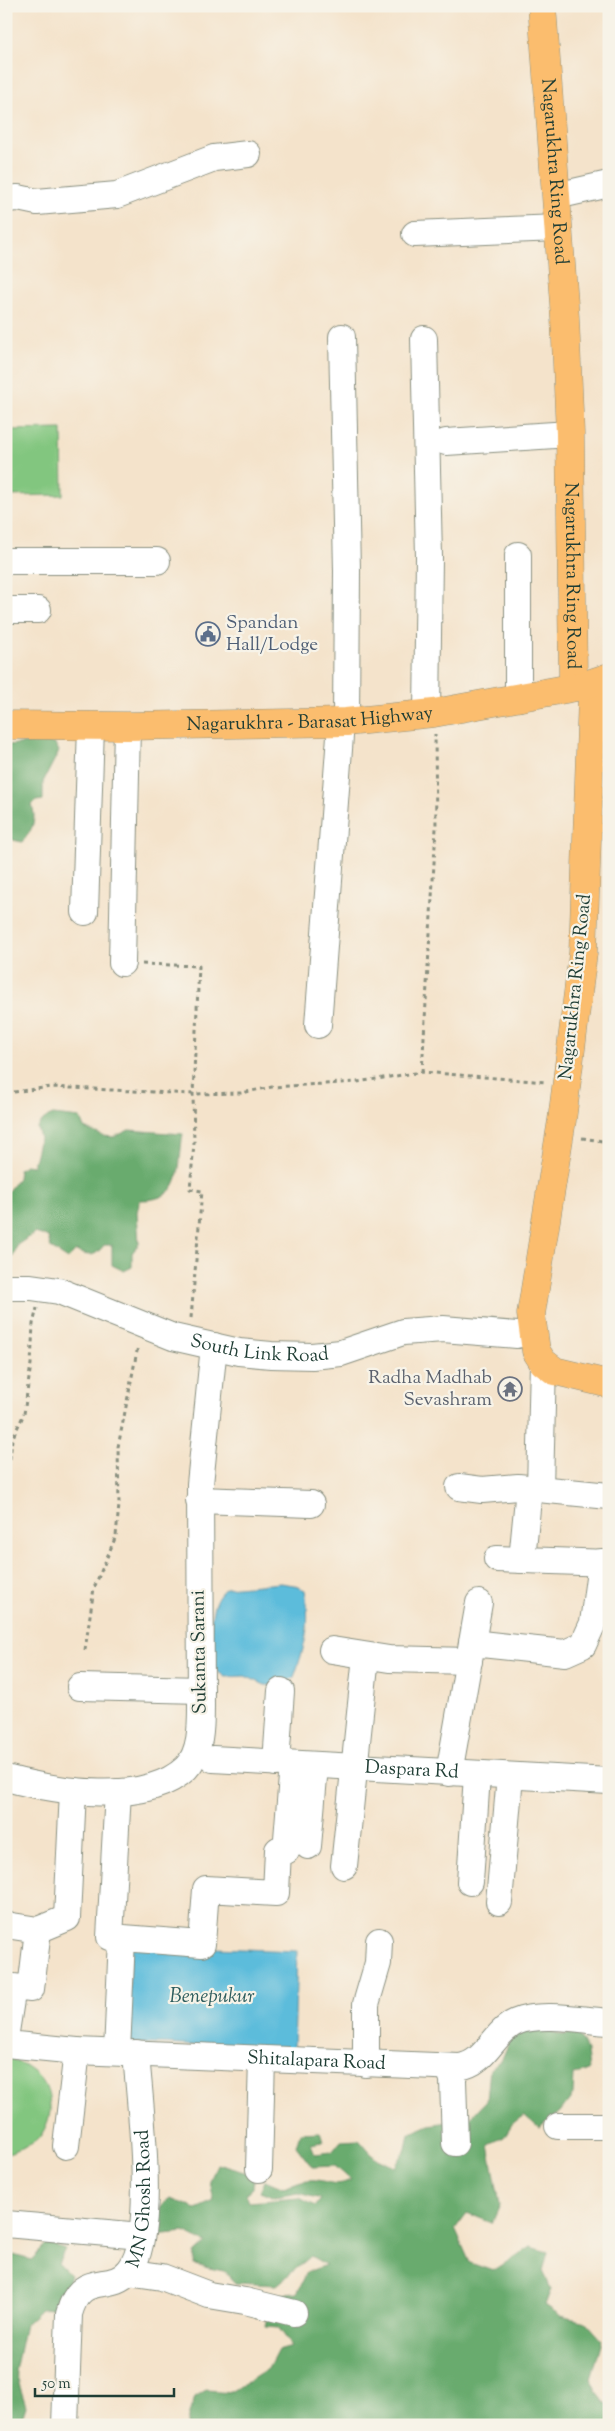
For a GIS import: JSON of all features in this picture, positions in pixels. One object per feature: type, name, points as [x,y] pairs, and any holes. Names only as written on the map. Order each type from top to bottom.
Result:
[{"type":"main road","name":"Nagarukhra Ring Road","points":[[532,1341],[583,953],[589,836],[592,695],[573,677],[570,434],[556,196],[542,6]]},
{"type":"main road","name":"Nagarukhra - Barasat Highway","points":[[6,725],[127,726],[344,722],[431,714],[582,686],[609,677]]},
{"type":"main road","points":[[532,1341],[556,1371],[609,1384]]},
{"type":"street","points":[[6,199],[18,198],[37,202],[118,195],[214,158],[248,154]]},
{"type":"street","points":[[556,196],[609,184]]},
{"type":"street","points":[[415,234],[558,228]]},
{"type":"street","points":[[318,1025],[344,722],[347,571],[342,337]]},
{"type":"street","points":[[424,339],[431,714]]},
{"type":"street","points":[[446,442],[570,434]]},
{"type":"street","points":[[518,555],[518,698]]},
{"type":"street","points":[[6,561],[157,560]]},
{"type":"street","points":[[6,610],[38,610]]},
{"type":"street","points":[[85,912],[91,726]]},
{"type":"street","points":[[122,963],[127,726]]},
{"type":"street","name":"South Link Road","points":[[6,1287],[42,1288],[84,1300],[142,1326],[188,1340],[271,1355],[312,1356],[341,1353],[403,1332],[443,1329],[532,1341]]},
{"type":"street","points":[[332,1650],[366,1656],[471,1652],[565,1653],[582,1645],[593,1623],[605,1562],[509,1560],[534,1489],[532,1341]]},
{"type":"street","name":"Sukanta Sarani","points":[[187,1767],[195,1752],[200,1733],[199,1500],[203,1441],[214,1346]]},
{"type":"street","points":[[458,1487],[482,1490],[534,1489],[609,1496]]},
{"type":"street","points":[[199,1500],[310,1504]]},
{"type":"street","points":[[449,1773],[479,1603]]},
{"type":"street","points":[[344,1866],[366,1656]]},
{"type":"street","points":[[80,1687],[201,1690]]},
{"type":"street","points":[[281,1691],[308,1846]]},
{"type":"street","points":[[6,1778],[73,1791],[118,1792],[152,1785],[173,1776],[187,1767],[213,1758],[202,1746],[200,1733]]},
{"type":"street","name":"Daspara Rd","points":[[213,1758],[354,1768],[609,1781]]},
{"type":"street","points":[[118,1792],[110,1937],[202,1944],[206,1889],[276,1893],[278,1850],[286,1851],[294,1764]]},
{"type":"street","points":[[470,1882],[477,1775]]},
{"type":"street","points":[[499,1902],[510,1776]]},
{"type":"street","points":[[6,1926],[38,1930],[67,1918],[73,1791]]},
{"type":"street","points":[[6,2032],[10,1986],[31,1989],[38,1930]]},
{"type":"street","name":"MN Ghosh Road","points":[[65,2425],[69,2314],[72,2302],[79,2291],[94,2284],[118,2278],[128,2272],[134,2262],[141,2236],[144,2209],[143,2148],[126,2053],[122,1938]]},
{"type":"street","points":[[366,2064],[366,2004],[378,1963],[379,1941]]},
{"type":"street","name":"Shitalapara Road","points":[[6,2044],[77,2051],[366,2064],[470,2066],[480,2059],[500,2033],[516,2022],[534,2018],[609,2022]]},
{"type":"street","points":[[66,2146],[77,2051]]},
{"type":"street","points":[[259,2169],[262,2059]]},
{"type":"street","points":[[449,2066],[453,2080],[455,2143]]},
{"type":"street","points":[[558,2126],[609,2126]]},
{"type":"street","points":[[6,2224],[141,2236]]},
{"type":"street","points":[[128,2272],[162,2277],[209,2295],[245,2300],[294,2313]]},
{"type":"path","points":[[422,1072],[436,828],[431,714]]},
{"type":"path","points":[[122,963],[199,966],[193,1094],[194,1143],[190,1190],[202,1191],[188,1340]]},
{"type":"path","points":[[6,1093],[61,1087],[193,1094],[241,1093],[272,1088],[357,1082],[422,1072],[566,1083]]},
{"type":"path","points":[[10,1459],[12,1439],[24,1414],[31,1364],[33,1324],[42,1288]]},
{"type":"path","points":[[84,1650],[94,1588],[116,1536],[119,1505],[118,1447],[142,1326]]},
{"type":"green space","points":[[62,429],[63,495],[6,496],[6,430]]},
{"type":"green space","points":[[36,739],[55,744],[59,751],[43,782],[43,800],[36,801],[32,805],[33,825],[22,842],[13,840],[6,835],[6,745],[30,743]]},
{"type":"green space","points":[[53,1115],[80,1118],[84,1128],[103,1136],[114,1137],[129,1130],[183,1134],[179,1169],[172,1188],[155,1199],[140,1200],[137,1212],[139,1244],[132,1253],[132,1267],[124,1271],[112,1265],[112,1245],[104,1245],[98,1252],[92,1255],[76,1251],[68,1259],[51,1248],[48,1237],[35,1233],[17,1245],[13,1257],[6,1262],[6,1194],[18,1178],[19,1169],[25,1165],[33,1166],[40,1138],[37,1127],[44,1119]]},
{"type":"green space","points":[[530,2028],[561,2035],[578,2033],[587,2051],[589,2071],[574,2074],[573,2095],[560,2112],[539,2128],[524,2115],[512,2124],[504,2137],[489,2144],[500,2205],[492,2223],[467,2213],[455,2229],[470,2263],[493,2271],[530,2247],[548,2252],[543,2271],[551,2289],[545,2305],[561,2316],[586,2322],[602,2340],[591,2379],[605,2404],[609,2405],[609,2425],[187,2425],[195,2397],[206,2390],[232,2392],[268,2369],[278,2350],[292,2346],[278,2327],[266,2326],[270,2308],[282,2294],[297,2293],[307,2272],[326,2265],[311,2256],[277,2285],[235,2283],[224,2271],[194,2265],[195,2253],[206,2243],[184,2232],[155,2235],[158,2209],[171,2198],[196,2209],[214,2201],[210,2181],[217,2164],[254,2175],[253,2188],[246,2194],[249,2202],[299,2198],[316,2206],[321,2199],[298,2193],[275,2197],[260,2191],[265,2180],[284,2188],[307,2180],[337,2184],[351,2180],[335,2166],[312,2167],[296,2146],[300,2133],[320,2132],[323,2142],[311,2144],[315,2154],[332,2152],[341,2141],[359,2140],[375,2158],[395,2167],[406,2149],[409,2134],[429,2125],[470,2118],[487,2100],[490,2069],[502,2059],[510,2040]]},
{"type":"green space","points":[[6,2056],[32,2071],[44,2083],[50,2100],[50,2111],[46,2126],[38,2139],[27,2146],[6,2154]]},
{"type":"green space","points":[[48,2243],[65,2249],[58,2263],[70,2275],[62,2307],[41,2309],[25,2324],[15,2371],[26,2406],[20,2425],[6,2425],[6,2247],[10,2254],[31,2260]]},
{"type":"water","points":[[281,1583],[294,1585],[305,1590],[307,1602],[306,1634],[302,1654],[294,1677],[280,1686],[265,1685],[245,1676],[225,1677],[213,1668],[211,1625],[212,1614],[219,1595],[226,1588]]},
{"type":"water","name":"Benepukur","points":[[131,1945],[297,1951],[294,2049],[127,2043]]},
{"type":"place","name":"Spandan Hall/Lodge","points":[[208,634]]},
{"type":"place","name":"Radha Madhab Sevashram","points":[[510,1389]]}]
